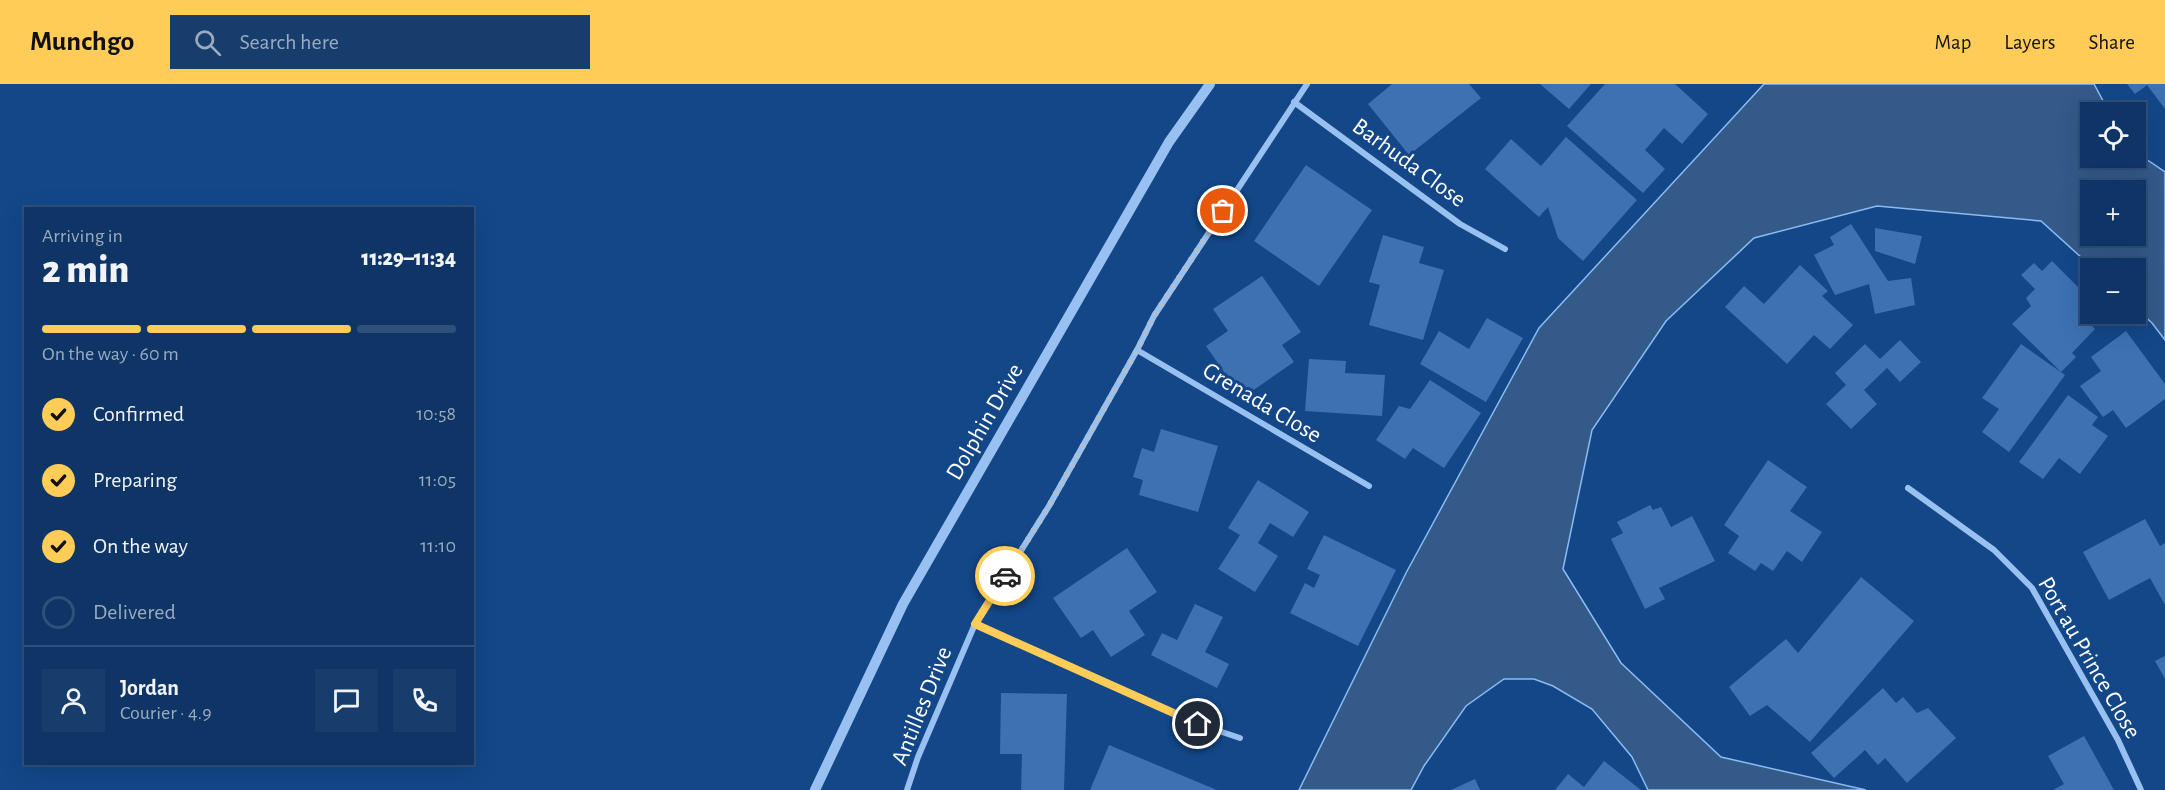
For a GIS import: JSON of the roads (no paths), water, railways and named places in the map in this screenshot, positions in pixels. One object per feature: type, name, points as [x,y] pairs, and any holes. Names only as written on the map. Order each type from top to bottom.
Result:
[{"type":"street","name":"Dolphin Drive","points":[[815,790],[903,604],[1169,142],[1209,84]]},
{"type":"street","name":"Antilles Drive","points":[[907,790],[918,757],[975,624],[1049,506],[1154,316],[1307,84]]},
{"type":"street","name":"Barhuda Close","points":[[1294,102],[1460,224],[1505,249]]},
{"type":"street","name":"Grenada Close","points":[[1137,350],[1369,486]]},
{"type":"street","name":"Port au Prince Close","points":[[1908,488],[1994,550],[2032,588],[2118,740],[2141,790]]},
{"type":"street","points":[[975,624],[1198,724],[1240,738]]},
{"type":"water","points":[[1764,84],[2094,84],[2104,102],[2080,102],[2080,168],[2146,168],[2146,159],[2165,172],[2165,340],[2146,317],[2146,258],[2082,258],[2041,221],[1877,206],[1754,238],[1666,321],[1592,430],[1563,569],[1621,663],[1721,757],[1866,790],[1648,790],[1632,757],[1592,709],[1553,686],[1534,679],[1504,679],[1466,706],[1424,766],[1411,790],[1299,790],[1406,573],[1539,328]]}]
